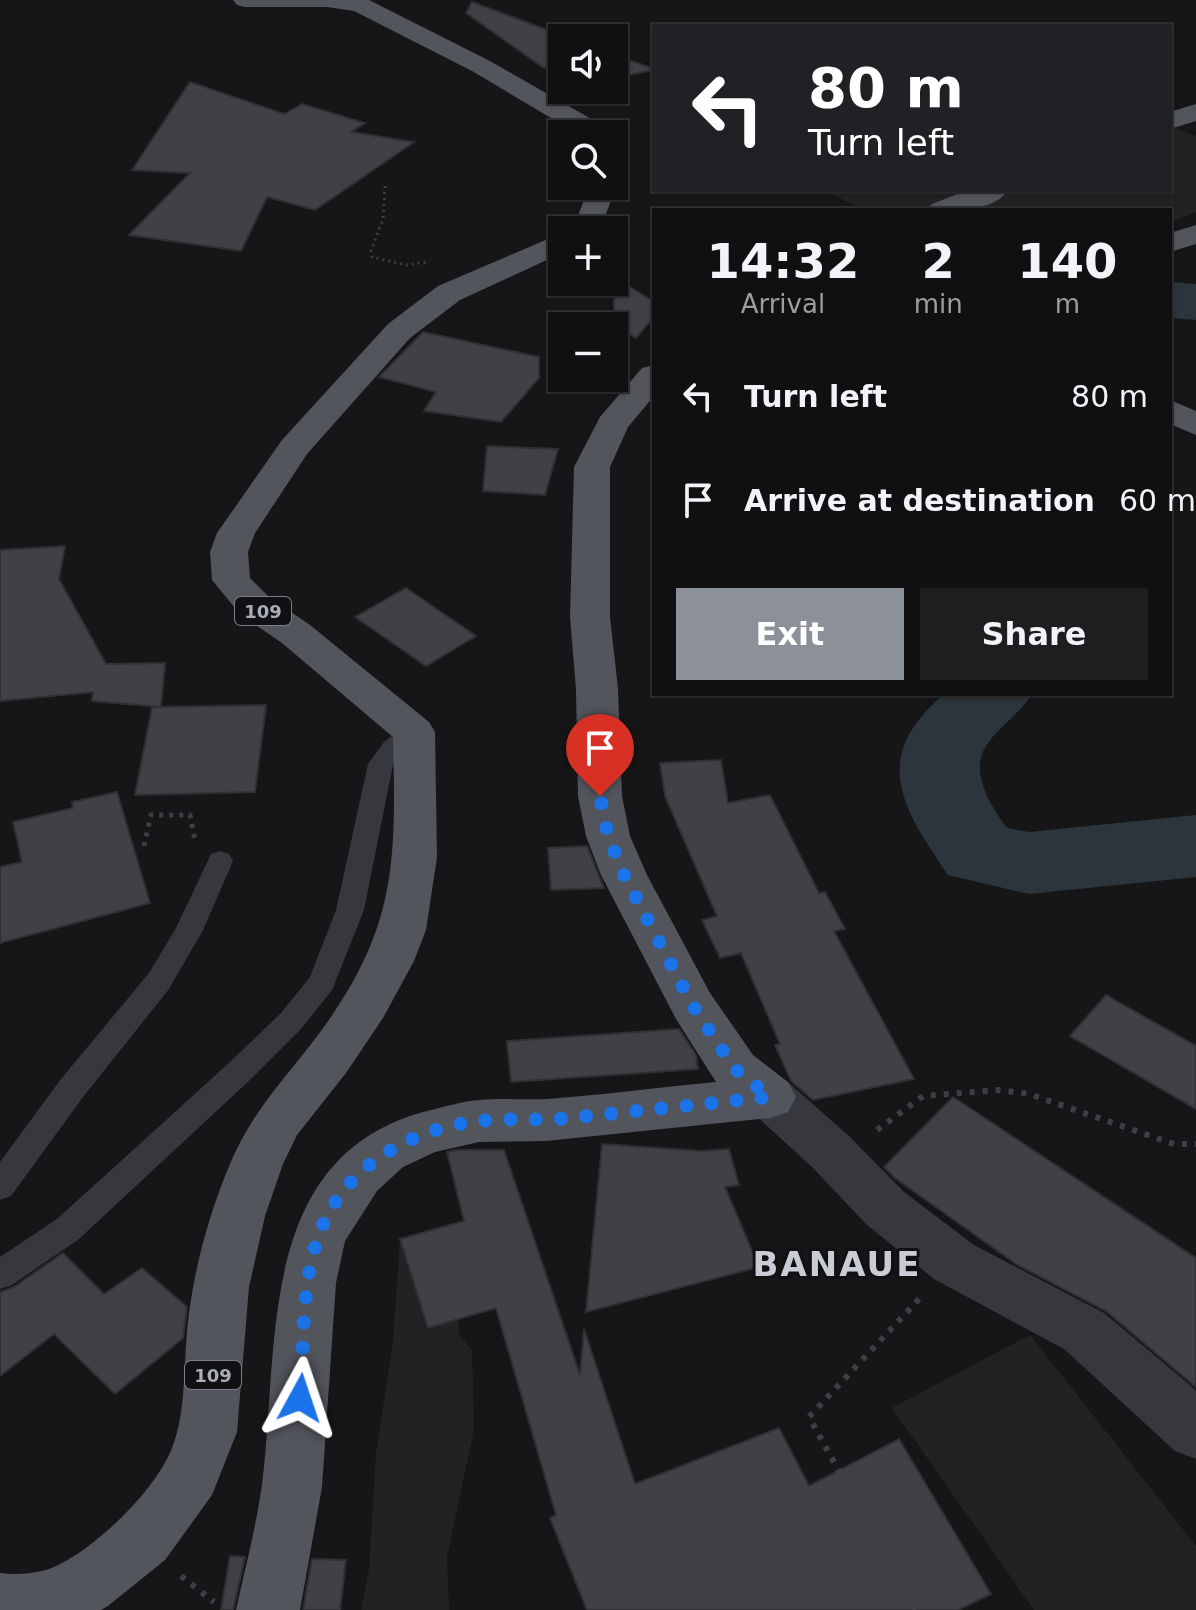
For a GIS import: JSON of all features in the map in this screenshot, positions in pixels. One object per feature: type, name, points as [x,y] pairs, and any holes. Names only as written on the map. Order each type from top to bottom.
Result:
[{"type":"main road","points":[[245,0],[327,0],[360,5],[481,66],[573,120]]},
{"type":"main road","points":[[1172,120],[1196,112]]},
{"type":"main road","points":[[947,208],[989,192]]},
{"type":"main road","points":[[1172,242],[1196,234]]},
{"type":"main road","name":"109","points":[[14,1608],[69,1593],[106,1573],[140,1543],[168,1510],[194,1465],[207,1435],[220,1289],[234,1234],[263,1147],[288,1105],[331,1057],[373,996],[402,930],[417,823],[414,732],[296,634],[254,605],[231,580],[229,552],[236,533],[294,447],[399,331],[449,293],[548,248]]},
{"type":"main road","points":[[652,377],[612,424],[592,467],[590,617],[597,689],[600,796],[608,836],[624,875],[693,1006],[735,1069],[770,1097]]},
{"type":"main road","points":[[1172,411],[1196,425]]},
{"type":"main road","points":[[268,1610],[292,1487],[308,1283],[318,1239],[337,1203],[358,1175],[384,1152],[425,1133],[479,1121],[546,1120],[770,1097]]},
{"type":"street","points":[[770,1097],[831,1152],[885,1208],[954,1262],[1084,1331],[1196,1431]]},
{"type":"lane","points":[[0,1275],[68,1229],[241,1070],[291,1021],[322,982],[350,910],[381,764],[393,748],[414,732]]},
{"type":"lane","points":[[0,1187],[72,1088],[159,981],[189,930],[220,861]]},
{"type":"path","points":[[385,186],[383,219],[371,251],[372,257],[406,265],[436,261]]},
{"type":"path","points":[[144,846],[151,815],[190,815],[196,844]]},
{"type":"path","points":[[831,1152],[862,1141],[923,1096],[999,1090],[1029,1094],[1174,1144],[1196,1144]]},
{"type":"path","points":[[916,1610],[809,1417],[954,1262]]},
{"type":"shaded area","points":[[1172,127],[1196,136],[1196,212],[1172,222],[1172,208],[957,208],[999,192],[1172,192]]},
{"type":"shaded area","points":[[828,192],[970,192],[928,208],[859,208]]},
{"type":"shaded area","points":[[457,1223],[459,1335],[472,1350],[474,1430],[447,1557],[449,1610],[361,1610],[369,1570],[376,1453],[393,1342],[400,1239]]},
{"type":"shaded area","points":[[1030,1335],[1196,1546],[1196,1610],[1034,1610],[892,1408]]},
{"type":"building","points":[[472,2],[548,30],[548,68],[544,68],[466,13]]},
{"type":"building","points":[[628,60],[652,68],[628,75]]},
{"type":"building","points":[[190,82],[284,114],[302,104],[365,123],[351,132],[414,142],[315,210],[267,197],[241,251],[129,235],[190,173],[132,170]]},
{"type":"building","points":[[628,286],[652,301],[652,319],[636,338],[628,334],[628,312],[614,312],[614,296],[628,296]]},
{"type":"building","points":[[423,332],[539,357],[539,378],[501,422],[424,411],[436,392],[379,377]]},
{"type":"building","points":[[487,446],[558,449],[545,495],[483,491]]},
{"type":"building","points":[[65,546],[59,579],[106,664],[165,663],[161,707],[92,701],[93,692],[0,701],[0,550]]},
{"type":"building","points":[[406,588],[476,636],[426,666],[355,617]]},
{"type":"building","points":[[266,705],[255,792],[135,795],[152,707]]},
{"type":"building","points":[[721,760],[728,803],[770,795],[819,893],[825,892],[845,929],[834,931],[914,1079],[813,1100],[791,1081],[775,1045],[780,1044],[741,953],[720,958],[702,920],[717,916],[665,796],[660,763]]},
{"type":"building","points":[[117,792],[150,903],[0,943],[0,867],[22,862],[13,822],[73,808],[72,802]]},
{"type":"building","points":[[587,846],[604,888],[551,890],[548,848]]},
{"type":"building","points":[[1106,995],[1196,1046],[1196,1109],[1070,1036]]},
{"type":"building","points":[[679,1029],[696,1055],[698,1069],[511,1082],[507,1041]]},
{"type":"building","points":[[953,1097],[1196,1258],[1196,1387],[1106,1311],[1016,1264],[884,1167]]},
{"type":"building","points":[[602,1144],[701,1151],[729,1149],[739,1185],[725,1187],[759,1267],[586,1312]]},
{"type":"building","points":[[504,1150],[580,1375],[584,1329],[635,1484],[779,1428],[809,1486],[899,1439],[991,1594],[958,1610],[587,1610],[550,1518],[556,1515],[496,1308],[428,1328],[400,1239],[464,1221],[447,1152]]},
{"type":"building","points":[[63,1253],[104,1294],[142,1268],[187,1307],[183,1338],[115,1394],[54,1334],[0,1376],[0,1292],[14,1287]]},
{"type":"building","points":[[230,1556],[245,1557],[233,1610],[221,1610]]},
{"type":"building","points":[[312,1559],[346,1560],[340,1610],[303,1610]]},
{"type":"waterway","points":[[1172,300],[1196,302]]},
{"type":"waterway","points":[[991,696],[952,733],[941,754],[939,769],[946,799],[979,853],[1029,863],[1196,846]]},
{"type":"district","name":"BANAUE","points":[[837,1264]]},
{"type":"route","points":[[300,1398],[308,1283],[318,1239],[337,1203],[358,1175],[384,1152],[425,1133],[479,1121],[546,1120],[770,1097],[735,1069],[693,1006],[624,875],[608,836],[600,796]]}]
